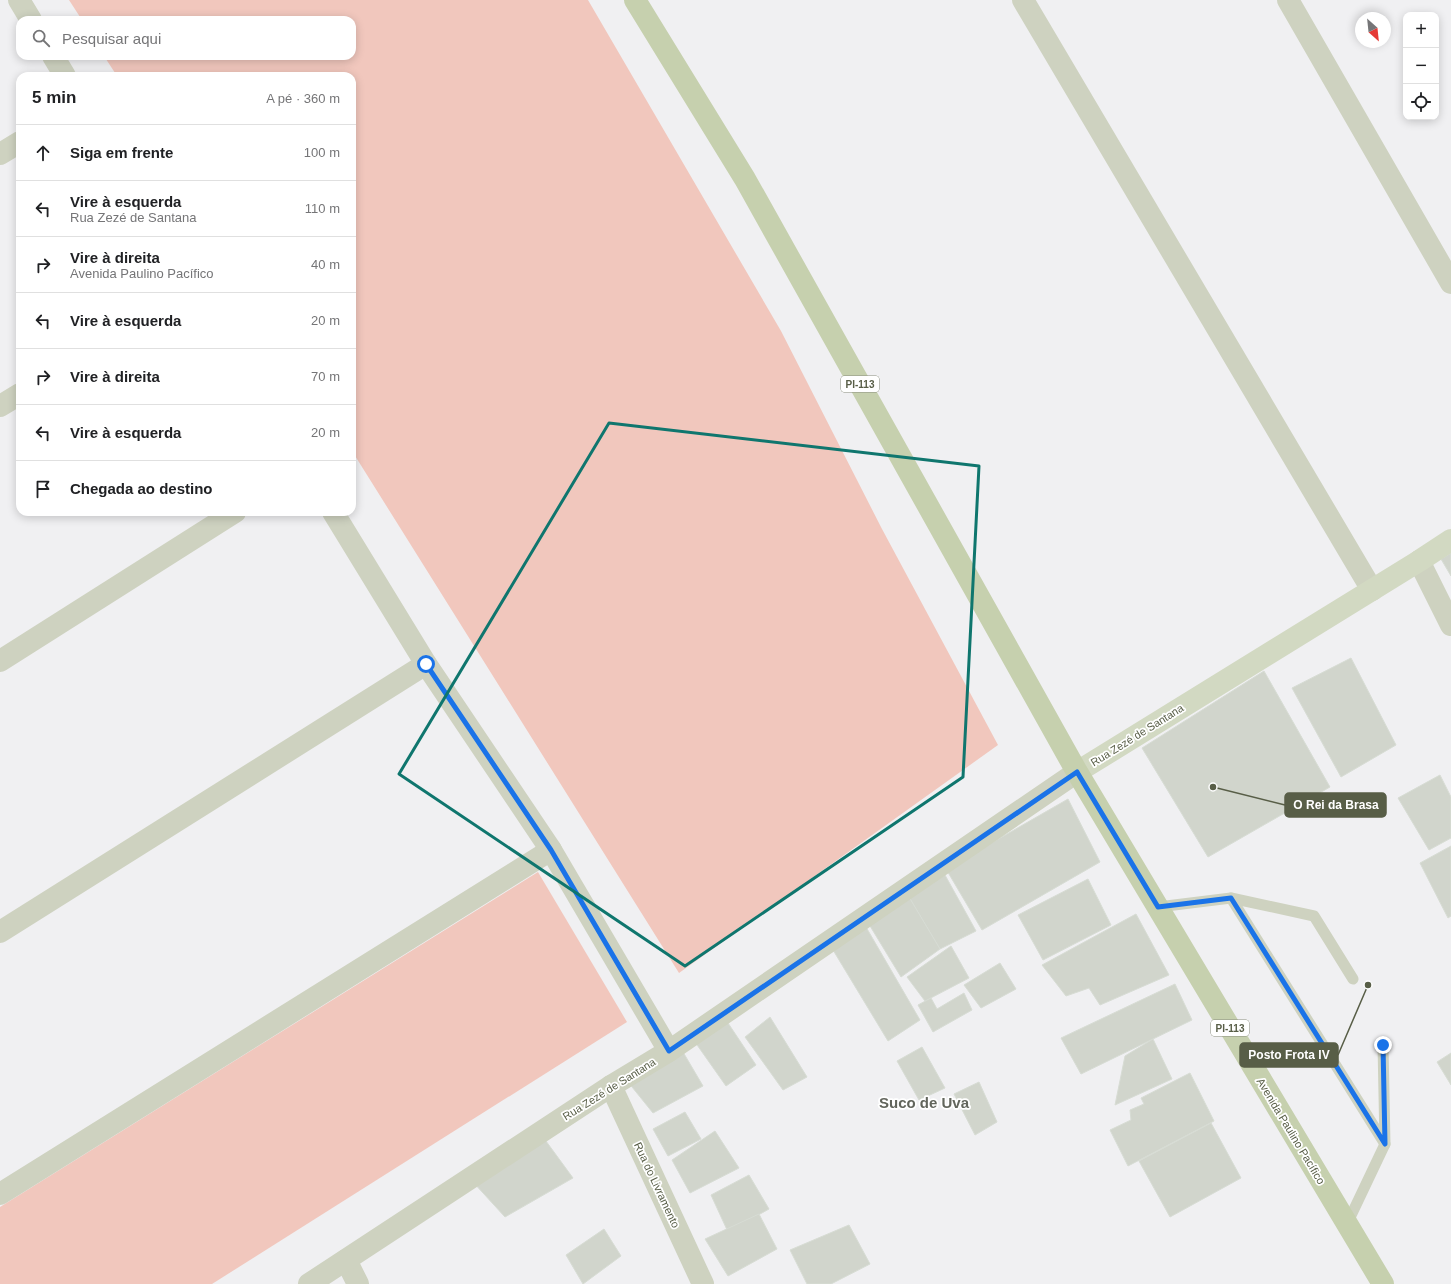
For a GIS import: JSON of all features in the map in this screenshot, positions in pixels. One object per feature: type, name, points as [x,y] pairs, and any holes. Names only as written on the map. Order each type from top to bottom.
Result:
[{"type":"main road","name":"PI-113","points":[[635,0],[745,179],[1077,772]]},
{"type":"main road","name":"Rua Zezé de Santana","points":[[1077,772],[1451,540]]},
{"type":"main road","name":"Avenida Paulino Pacífico","points":[[1077,772],[1383,1284]]},
{"type":"street","points":[[19,0],[29,16]]},
{"type":"street","points":[[1023,0],[1372,590]]},
{"type":"street","points":[[1288,0],[1451,283]]},
{"type":"street","points":[[56,60],[63,72]]},
{"type":"street","points":[[0,154],[16,144]]},
{"type":"street","points":[[0,406],[16,396]]},
{"type":"street","points":[[0,661],[229,516]]},
{"type":"street","points":[[335,516],[426,664],[551,850],[669,1051]]},
{"type":"street","points":[[1419,561],[1451,625]]},
{"type":"street","points":[[0,932],[426,664]]},
{"type":"street","name":"Rua Zezé de Santana","points":[[309,1284],[611,1086],[669,1051],[1077,772]]},
{"type":"street","points":[[0,1194],[551,850]]},
{"type":"street","name":"Rua do Livramento","points":[[611,1086],[703,1284]]},
{"type":"street","points":[[346,1260],[358,1284]]},
{"type":"lane","points":[[1231,898],[1385,1144]]},
{"type":"lane","points":[[1158,907],[1231,898],[1314,916],[1353,979]]},
{"type":"lane","points":[[1347,1224],[1385,1144],[1383,1045]]},
{"type":"highlighted area","points":[[609,423],[979,466],[963,777],[685,966],[399,774]]},
{"type":"shaded area","points":[[69,0],[588,0],[781,331],[882,529],[998,745],[679,973],[356,457],[356,72],[114,72],[107,60],[356,60],[356,16],[79,16]]},
{"type":"shaded area","points":[[538,872],[627,1022],[212,1284],[0,1284],[0,1207]]},
{"type":"building","points":[[1451,553],[1451,576],[1441,559]]},
{"type":"building","points":[[1351,658],[1396,745],[1341,777],[1292,688]]},
{"type":"building","points":[[1264,671],[1330,787],[1208,857],[1142,748]]},
{"type":"building","points":[[1440,775],[1451,797],[1451,838],[1429,850],[1398,798]]},
{"type":"building","points":[[1068,799],[1100,862],[982,930],[946,869]]},
{"type":"building","points":[[1451,846],[1451,916],[1448,918],[1420,863]]},
{"type":"building","points":[[945,875],[976,931],[940,949],[909,897]]},
{"type":"building","points":[[1088,879],[1111,925],[1043,960],[1018,915]]},
{"type":"building","points":[[909,897],[940,949],[901,977],[867,921]]},
{"type":"building","points":[[1136,914],[1169,975],[1100,1005],[1089,988],[1066,996],[1042,965]]},
{"type":"building","points":[[866,927],[920,1020],[888,1041],[833,950]]},
{"type":"building","points":[[951,946],[969,978],[925,1001],[907,977]]},
{"type":"building","points":[[1000,963],[1016,989],[981,1008],[964,985]]},
{"type":"building","points":[[1175,984],[1192,1020],[1081,1074],[1061,1038]]},
{"type":"building","points":[[964,993],[972,1010],[933,1032],[918,1005],[931,998],[937,1009]]},
{"type":"building","points":[[770,1017],[807,1077],[783,1090],[745,1037]]},
{"type":"building","points":[[726,1020],[756,1065],[726,1086],[695,1042]]},
{"type":"building","points":[[1153,1039],[1172,1079],[1115,1105],[1125,1056]]},
{"type":"building","points":[[922,1047],[945,1088],[919,1100],[897,1061]]},
{"type":"building","points":[[683,1052],[703,1086],[653,1113],[628,1082]]},
{"type":"building","points":[[1451,1053],[1451,1085],[1437,1062]]},
{"type":"building","points":[[1190,1073],[1214,1121],[1128,1166],[1110,1130],[1131,1120],[1130,1110],[1144,1104],[1141,1098]]},
{"type":"building","points":[[979,1082],[997,1122],[975,1135],[954,1094]]},
{"type":"building","points":[[685,1112],[701,1139],[668,1156],[653,1129]]},
{"type":"building","points":[[1211,1123],[1241,1178],[1170,1217],[1139,1161]]},
{"type":"building","points":[[715,1131],[739,1168],[690,1193],[672,1160]]},
{"type":"building","points":[[543,1137],[573,1178],[505,1217],[473,1182]]},
{"type":"building","points":[[749,1175],[769,1209],[728,1232],[711,1195]]},
{"type":"building","points":[[759,1214],[777,1249],[728,1276],[705,1239]]},
{"type":"building","points":[[849,1225],[870,1264],[831,1284],[807,1284],[790,1250]]},
{"type":"building","points":[[604,1229],[621,1256],[583,1284],[566,1255]]},
{"type":"place","name":"O Rei da Brasa","points":[[1213,787]]},
{"type":"place","name":"Posto Frota IV","points":[[1368,985]]},
{"type":"district","name":"Suco de Uva","points":[[924,1103]]},
{"type":"route","points":[[426,664],[551,850],[669,1051],[1077,772],[1158,907],[1231,898],[1385,1144],[1383,1045]]}]
